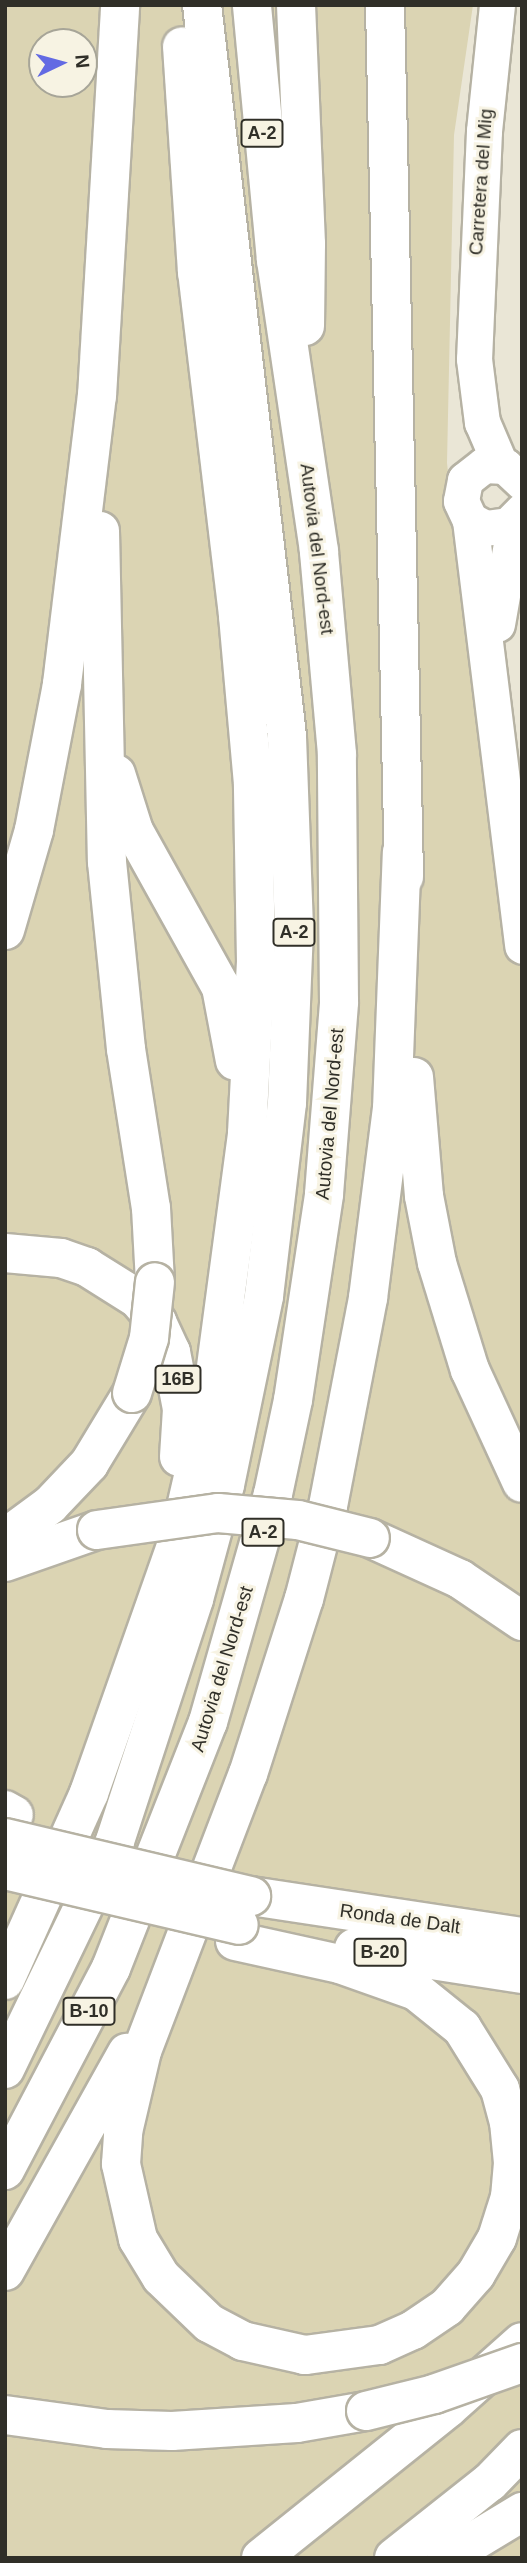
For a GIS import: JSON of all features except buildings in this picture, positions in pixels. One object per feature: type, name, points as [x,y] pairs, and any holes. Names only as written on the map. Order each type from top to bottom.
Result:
[{"type":"highway","points":[[5,930],[34,830],[62,684],[97,396],[120,5]]},
{"type":"highway","points":[[5,1980],[89,1793],[179,1538],[213,1389],[238,1220],[256,962],[253,785],[239,615],[189,188],[180,5]]},
{"type":"highway","name":"A-2","points":[[115,1841],[194,1599],[242,1405],[264,1296],[278,1188],[293,1011],[287,736],[202,5]]},
{"type":"highway","name":"Autovia del Nord-est","points":[[5,2170],[111,1968],[208,1723],[273,1494],[295,1386],[325,1180],[339,989],[337,754],[319,551],[276,260],[252,5]]},
{"type":"highway","points":[[296,5],[306,244],[302,433]]},
{"type":"highway","points":[[385,5],[402,852],[417,1127],[430,1227],[470,1370],[522,1483]]},
{"type":"highway","points":[[5,1538],[50,1505],[89,1464],[132,1393],[149,1338],[155,1282],[151,1208],[126,1048],[107,862],[97,396]]},
{"type":"highway","points":[[102,647],[109,727],[124,805],[147,858],[206,953],[231,1022],[238,1104],[238,1220]]},
{"type":"highway","points":[[5,1886],[243,1900],[340,1964],[416,1991],[462,2028],[500,2090],[509,2122],[513,2163],[510,2197],[497,2238],[476,2274],[447,2307],[413,2330],[379,2345],[341,2354],[305,2355],[243,2341],[209,2323],[182,2300],[138,2239],[121,2164],[130,2092],[243,1900],[273,1703],[328,1506],[366,1311],[392,1109],[402,852]]},
{"type":"highway","name":"16B","points":[[5,1253],[61,1258],[113,1281],[157,1322],[171,1352],[182,1409],[182,1439],[153,1611]]},
{"type":"highway","points":[[5,1562],[97,1530],[138,1521],[218,1513],[298,1520],[370,1538],[460,1579],[522,1621]]},
{"type":"highway","name":"B-20","points":[[8,1821],[243,1900],[522,1975]]},
{"type":"highway","name":"B-10","points":[[5,2069],[115,1841]]},
{"type":"highway","name":"B-20","points":[[5,1870],[243,1900]]},
{"type":"highway","points":[[5,2271],[130,2047],[243,1900]]},
{"type":"highway","name":"Ronda de Dalt","points":[[243,1900],[522,1937]]},
{"type":"highway","points":[[261,2558],[448,2408],[522,2342]]},
{"type":"highway","points":[[5,2415],[94,2428],[172,2431],[297,2423],[366,2411],[434,2394],[522,2363]]},
{"type":"highway","points":[[394,2558],[490,2482],[522,2449]]},
{"type":"highway","points":[[446,2558],[522,2512]]},
{"type":"street","name":"Carretera del Mig","points":[[470,520],[461,501],[474,359],[483,144],[497,5]]},
{"type":"street","name":"Carretera del Mig","points":[[474,359],[482,422],[511,473]]},
{"type":"street","points":[[465,480],[476,468],[511,473]]},
{"type":"street","points":[[518,516],[493,529],[470,520],[490,657],[494,728],[519,884],[522,946]]},
{"type":"street","points":[[490,657],[518,516]]},
{"type":"shaded area","points":[[5,5],[473,5],[454,135],[447,463],[473,695],[522,978],[522,2558],[5,2558]]}]
